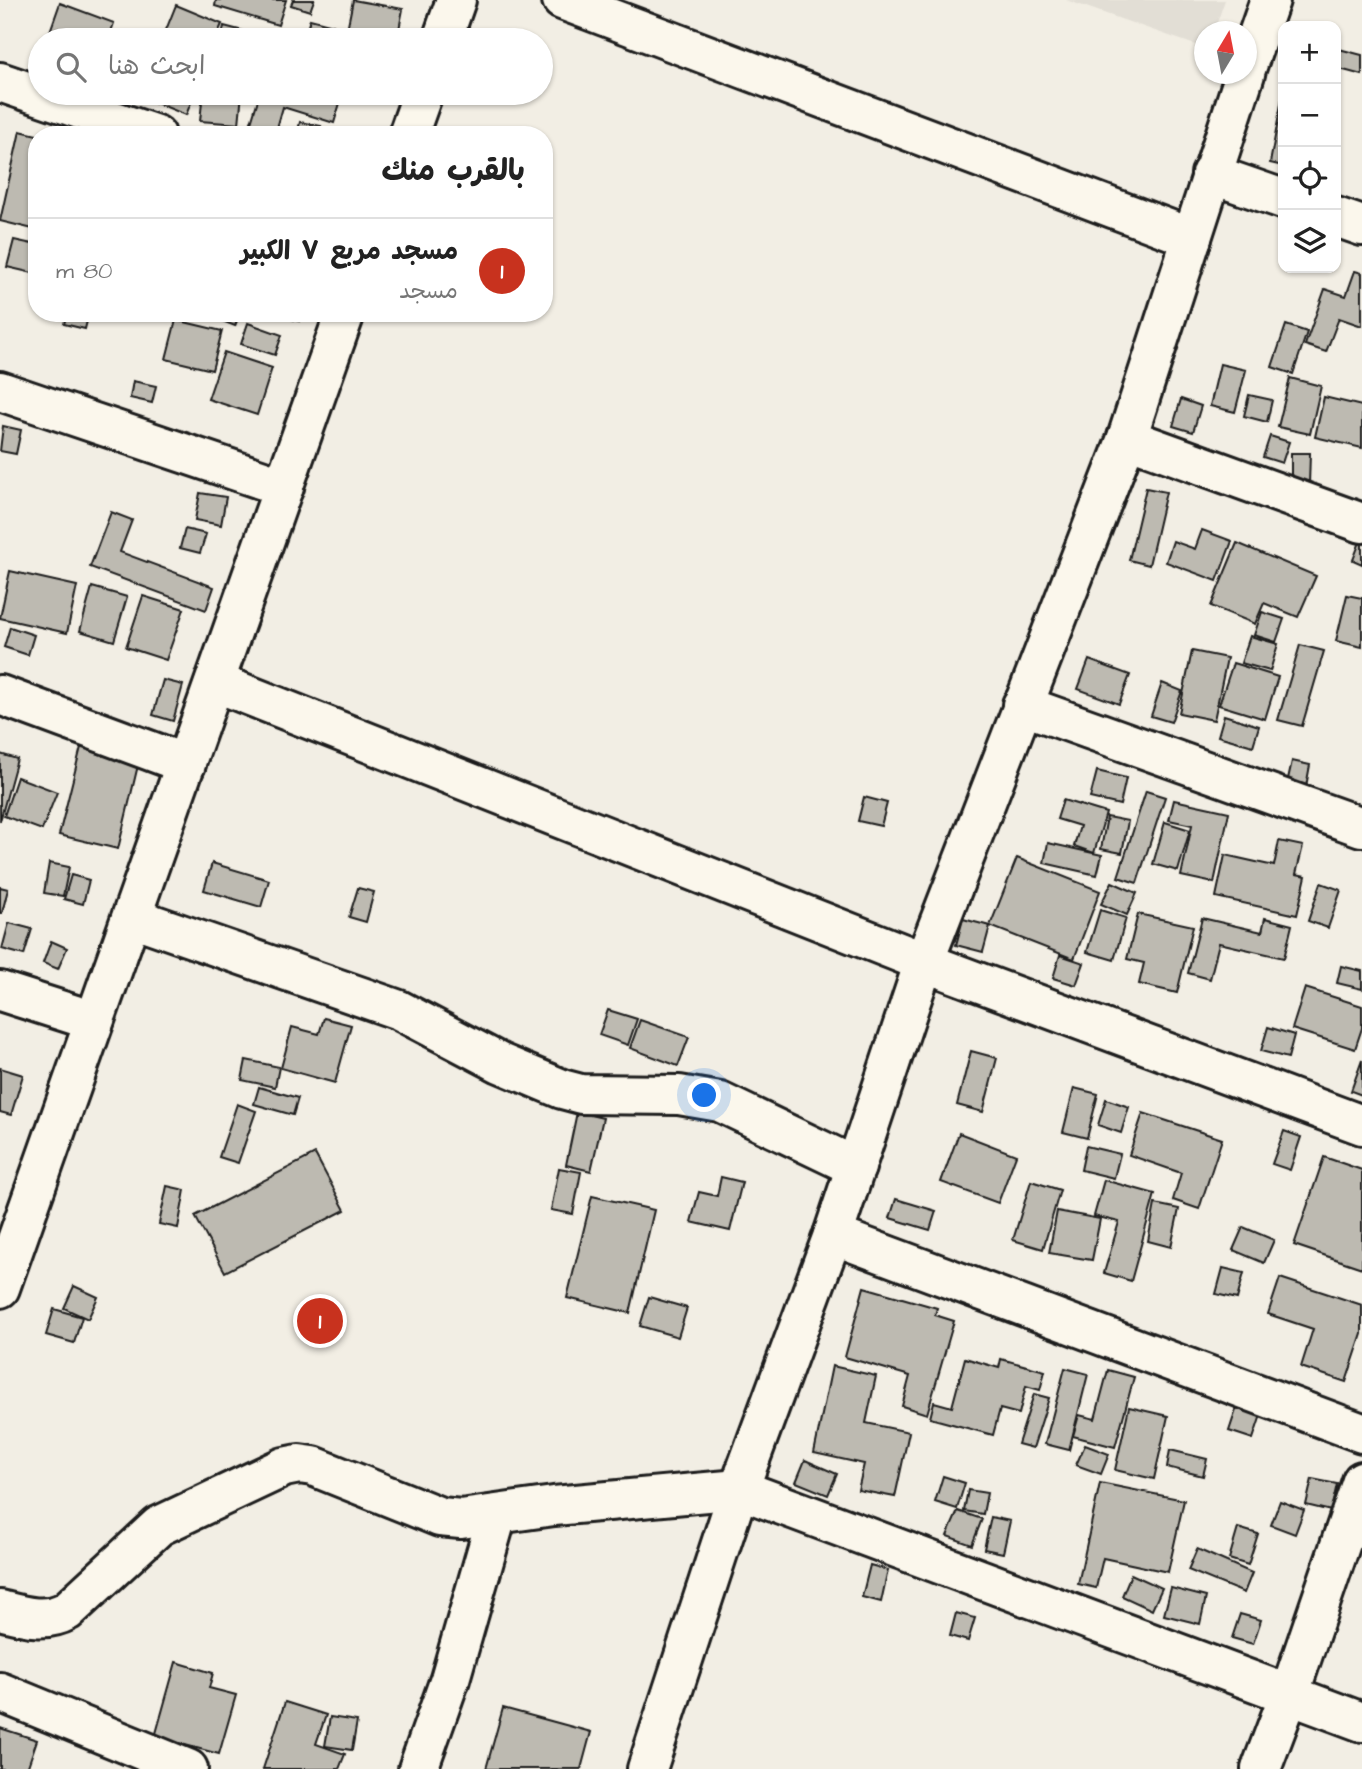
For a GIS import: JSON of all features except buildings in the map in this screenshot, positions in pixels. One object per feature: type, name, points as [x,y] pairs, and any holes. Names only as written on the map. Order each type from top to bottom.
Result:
[{"type":"street","points":[[446,28],[456,0]]},
{"type":"street","points":[[562,0],[1192,238]]},
{"type":"street","points":[[1257,38],[1270,0]]},
{"type":"street","points":[[0,82],[28,92]]},
{"type":"street","points":[[655,1767],[739,1489],[834,1234],[924,962],[1127,438],[1242,84]]},
{"type":"street","points":[[68,105],[130,126]]},
{"type":"street","points":[[411,126],[419,105]]},
{"type":"street","points":[[1211,174],[1278,197]]},
{"type":"street","points":[[1341,219],[1362,226]]},
{"type":"street","points":[[0,1288],[342,322]]},
{"type":"street","points":[[0,391],[284,487]]},
{"type":"street","points":[[1127,438],[1362,523]]},
{"type":"street","points":[[215,682],[924,962],[1362,1125]]},
{"type":"street","points":[[0,695],[186,764]]},
{"type":"street","points":[[1022,705],[1362,827]]},
{"type":"street","points":[[132,917],[399,1010],[500,1063],[562,1089],[581,1094],[679,1095],[720,1102],[856,1167]]},
{"type":"street","points":[[0,991],[94,1021]]},
{"type":"street","points":[[834,1234],[1362,1433]]},
{"type":"street","points":[[0,1610],[40,1619],[56,1617],[67,1611],[159,1526],[284,1467],[299,1464],[313,1466],[440,1517],[497,1515],[554,1506],[739,1489],[1362,1722]]},
{"type":"street","points":[[1261,1769],[1362,1481]]},
{"type":"street","points":[[418,1769],[450,1679],[497,1515]]},
{"type":"street","points":[[0,1692],[188,1769]]},
{"type":"shaded area","points":[[1066,0],[1225,0],[1218,21],[1194,21],[1194,45]]},
{"type":"place","name":"مسجد مربع ٧ الكبير","points":[[320,1321]]}]
